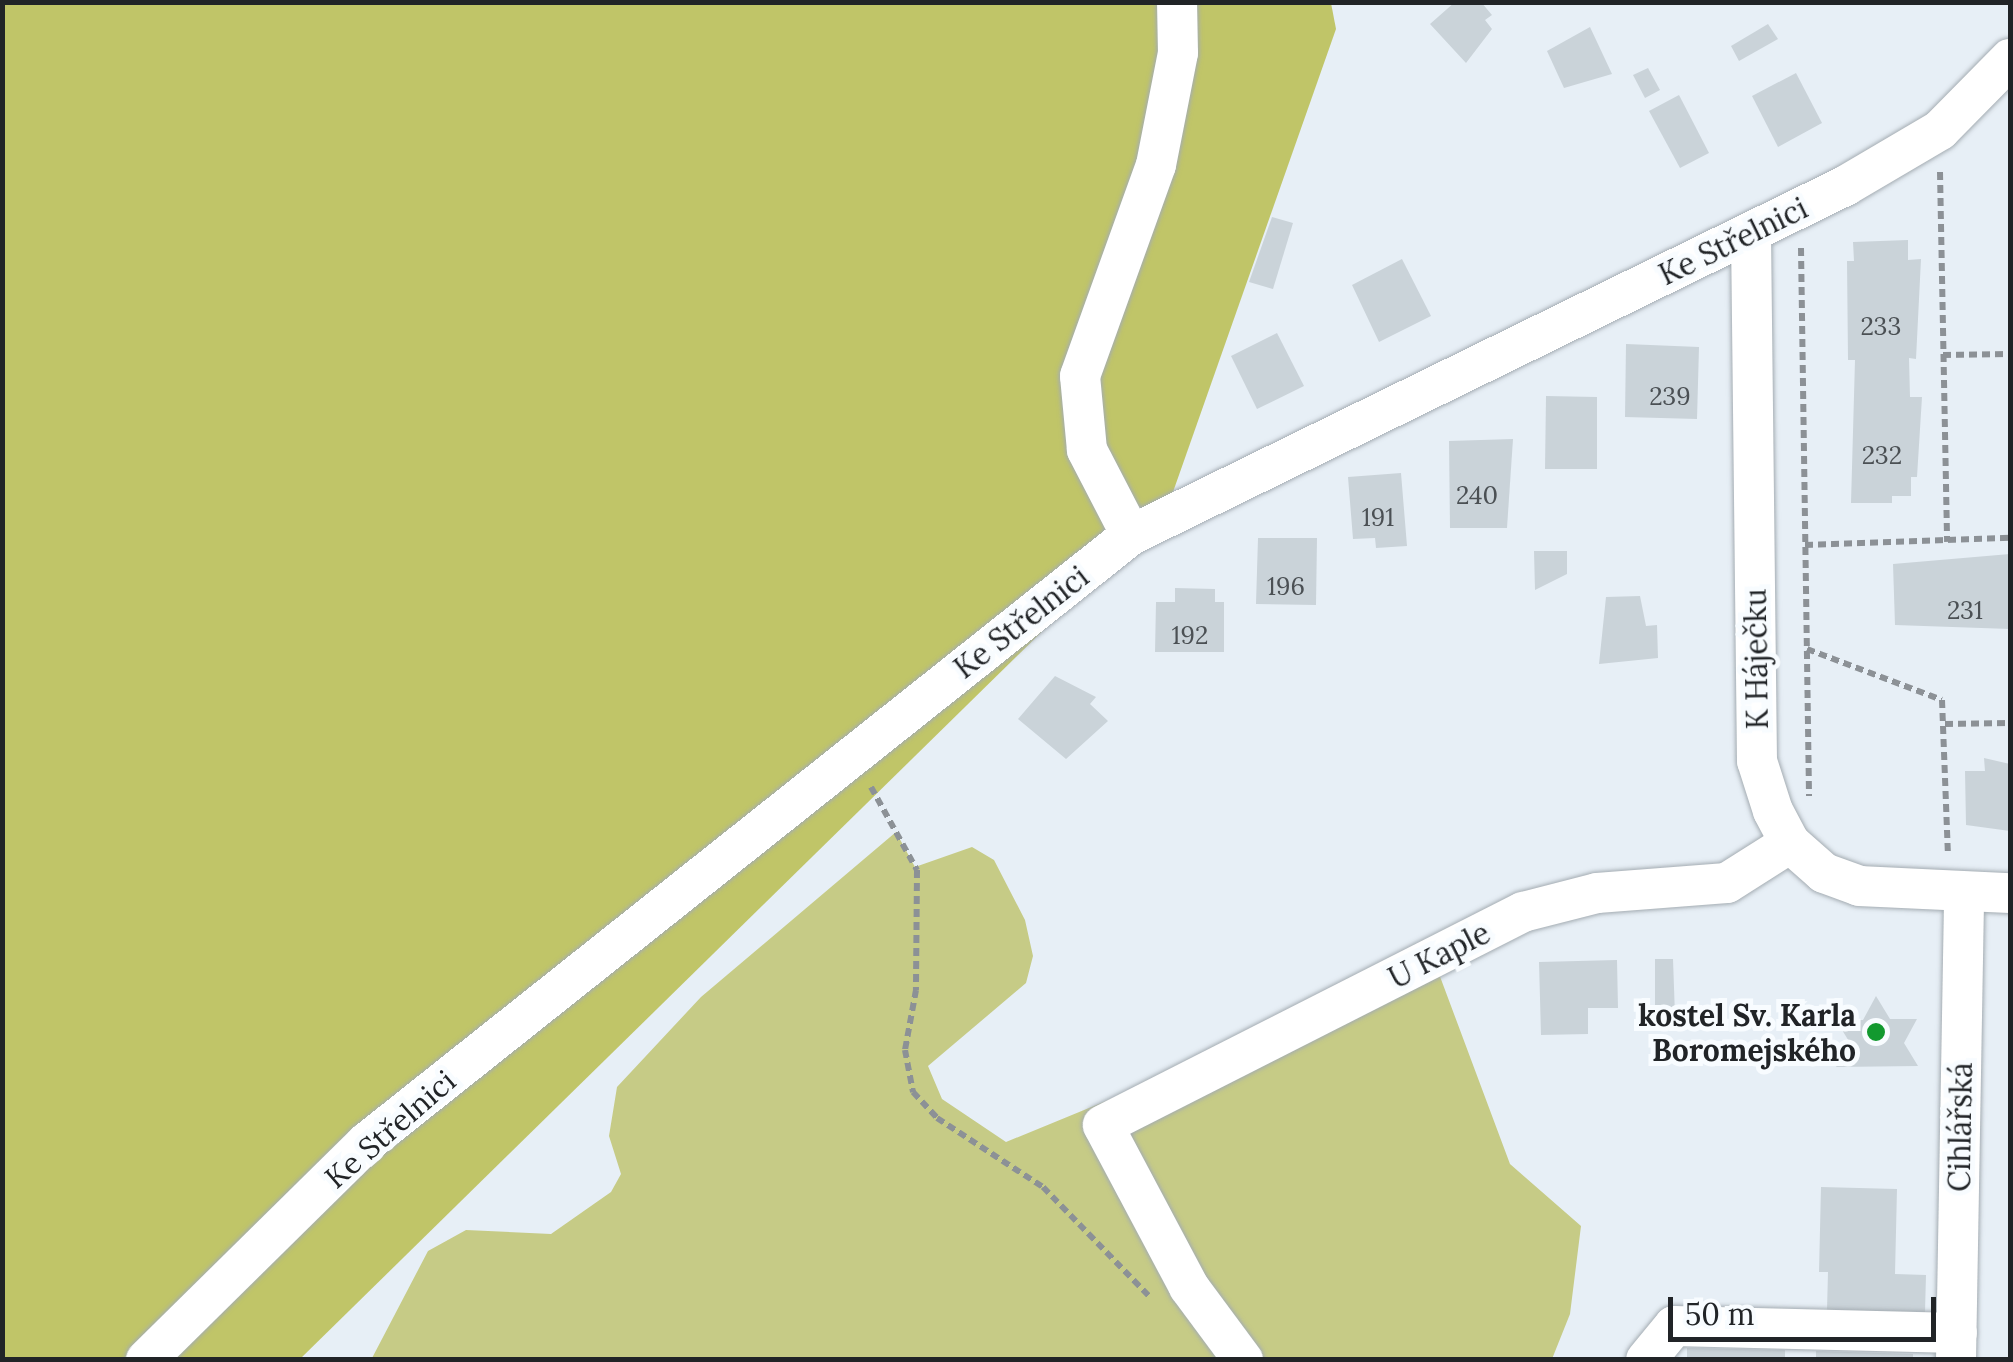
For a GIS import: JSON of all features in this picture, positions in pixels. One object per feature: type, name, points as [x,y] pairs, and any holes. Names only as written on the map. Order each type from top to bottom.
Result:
[{"type":"street","points":[[1131,535],[1087,450],[1080,376],[1156,165],[1178,53],[1177,2]]},
{"type":"street","name":"Ke Střelnici","points":[[146,1360],[366,1143],[1131,535],[1751,233],[1940,130],[2010,59]]},
{"type":"street","name":"K Háječku","points":[[1751,233],[1757,761],[1790,843],[1824,872],[1859,886],[1959,873],[2010,893]]},
{"type":"street","name":"U Kaple","points":[[1243,1360],[1189,1287],[1103,1125],[1523,912],[1597,894],[1726,883],[1790,843]]},
{"type":"street","name":"Cihlářská","points":[[1956,1346],[1959,873]]},
{"type":"street","points":[[1646,1360],[1674,1326],[1956,1346]]},
{"type":"path","points":[[1940,155],[1947,542]]},
{"type":"path","points":[[1801,239],[1809,804]]},
{"type":"path","points":[[1943,356],[2010,354]]},
{"type":"path","points":[[1805,545],[2010,538]]},
{"type":"path","points":[[1807,649],[1935,693],[1945,724],[1959,873],[1932,864]]},
{"type":"path","points":[[1945,724],[2010,723]]},
{"type":"path","points":[[853,756],[917,870],[916,990],[905,1050],[913,1092],[936,1118],[1043,1187],[1158,1306]]},
{"type":"green space","points":[[3,3],[1331,3],[1336,29],[1167,509],[300,1359],[3,1360]]},
{"type":"green space","points":[[896,832],[915,867],[972,847],[994,860],[1025,920],[1033,956],[1026,983],[928,1066],[942,1099],[1006,1142],[1157,1080],[1426,939],[1510,1164],[1581,1226],[1570,1314],[1552,1359],[371,1360],[428,1251],[466,1230],[551,1234],[611,1192],[621,1174],[609,1136],[617,1087],[701,997]]},
{"type":"building","points":[[1455,2],[1481,2],[1492,15],[1485,20],[1492,29],[1466,63],[1430,24]]},
{"type":"building","points":[[1768,24],[1778,39],[1739,61],[1731,46]]},
{"type":"building","points":[[1590,27],[1612,74],[1564,88],[1547,51]]},
{"type":"building","points":[[1648,68],[1660,90],[1645,98],[1633,75]]},
{"type":"building","points":[[1796,73],[1822,123],[1778,147],[1752,96]]},
{"type":"building","points":[[1679,95],[1709,153],[1680,168],[1649,111]]},
{"type":"building","points":[[1272,217],[1293,223],[1273,289],[1249,282]]},
{"type":"building","points":[[1908,240],[1908,260],[1921,259],[1916,359],[1909,358],[1910,397],[1922,397],[1917,477],[1911,477],[1911,496],[1892,496],[1892,503],[1851,503],[1855,360],[1848,360],[1847,261],[1854,261],[1853,242]]},
{"type":"building","points":[[1402,259],[1431,316],[1379,342],[1352,285]]},
{"type":"building","points":[[1277,333],[1304,386],[1257,409],[1231,356]]},
{"type":"building","points":[[1626,344],[1699,347],[1697,419],[1625,417]]},
{"type":"building","points":[[1546,396],[1597,397],[1597,469],[1545,469]]},
{"type":"building","points":[[1513,439],[1507,528],[1450,528],[1449,441]]},
{"type":"building","points":[[1401,473],[1407,546],[1376,548],[1375,538],[1353,539],[1348,477]]},
{"type":"building","points":[[1258,538],[1317,538],[1316,605],[1256,604]]},
{"type":"building","points":[[1534,551],[1567,551],[1567,574],[1535,590]]},
{"type":"building","points":[[2010,554],[2010,629],[1895,625],[1893,564]]},
{"type":"building","points":[[1175,588],[1215,589],[1215,602],[1224,602],[1224,652],[1155,652],[1156,602],[1175,602]]},
{"type":"building","points":[[1640,596],[1646,626],[1657,625],[1658,658],[1599,664],[1606,597]]},
{"type":"building","points":[[1055,676],[1096,697],[1090,704],[1108,721],[1066,759],[1018,719]]},
{"type":"building","points":[[1984,758],[2010,764],[2010,831],[1966,825],[1965,771],[1985,771]]},
{"type":"building","points":[[1655,959],[1673,959],[1675,1016],[1655,1016]]},
{"type":"building","points":[[1617,960],[1618,1008],[1588,1008],[1588,1034],[1541,1035],[1539,962]]},
{"type":"building","name":"kostel Sv. Karla Boromejského","points":[[1876,996],[1890,1019],[1917,1019],[1904,1043],[1918,1066],[1836,1067],[1850,1043],[1836,1020],[1863,1020]]},
{"type":"building","points":[[1821,1187],[1897,1189],[1895,1274],[1926,1275],[1925,1312],[1827,1310],[1828,1272],[1819,1272]]},
{"type":"building","points":[[1687,1348],[1785,1350],[1785,1360],[1687,1360]]},
{"type":"building","points":[[1816,1351],[1913,1354],[1913,1360],[1816,1360]]},
{"type":"place","name":"kostel Sv. Karla Boromejského","points":[[1876,1032]]}]
